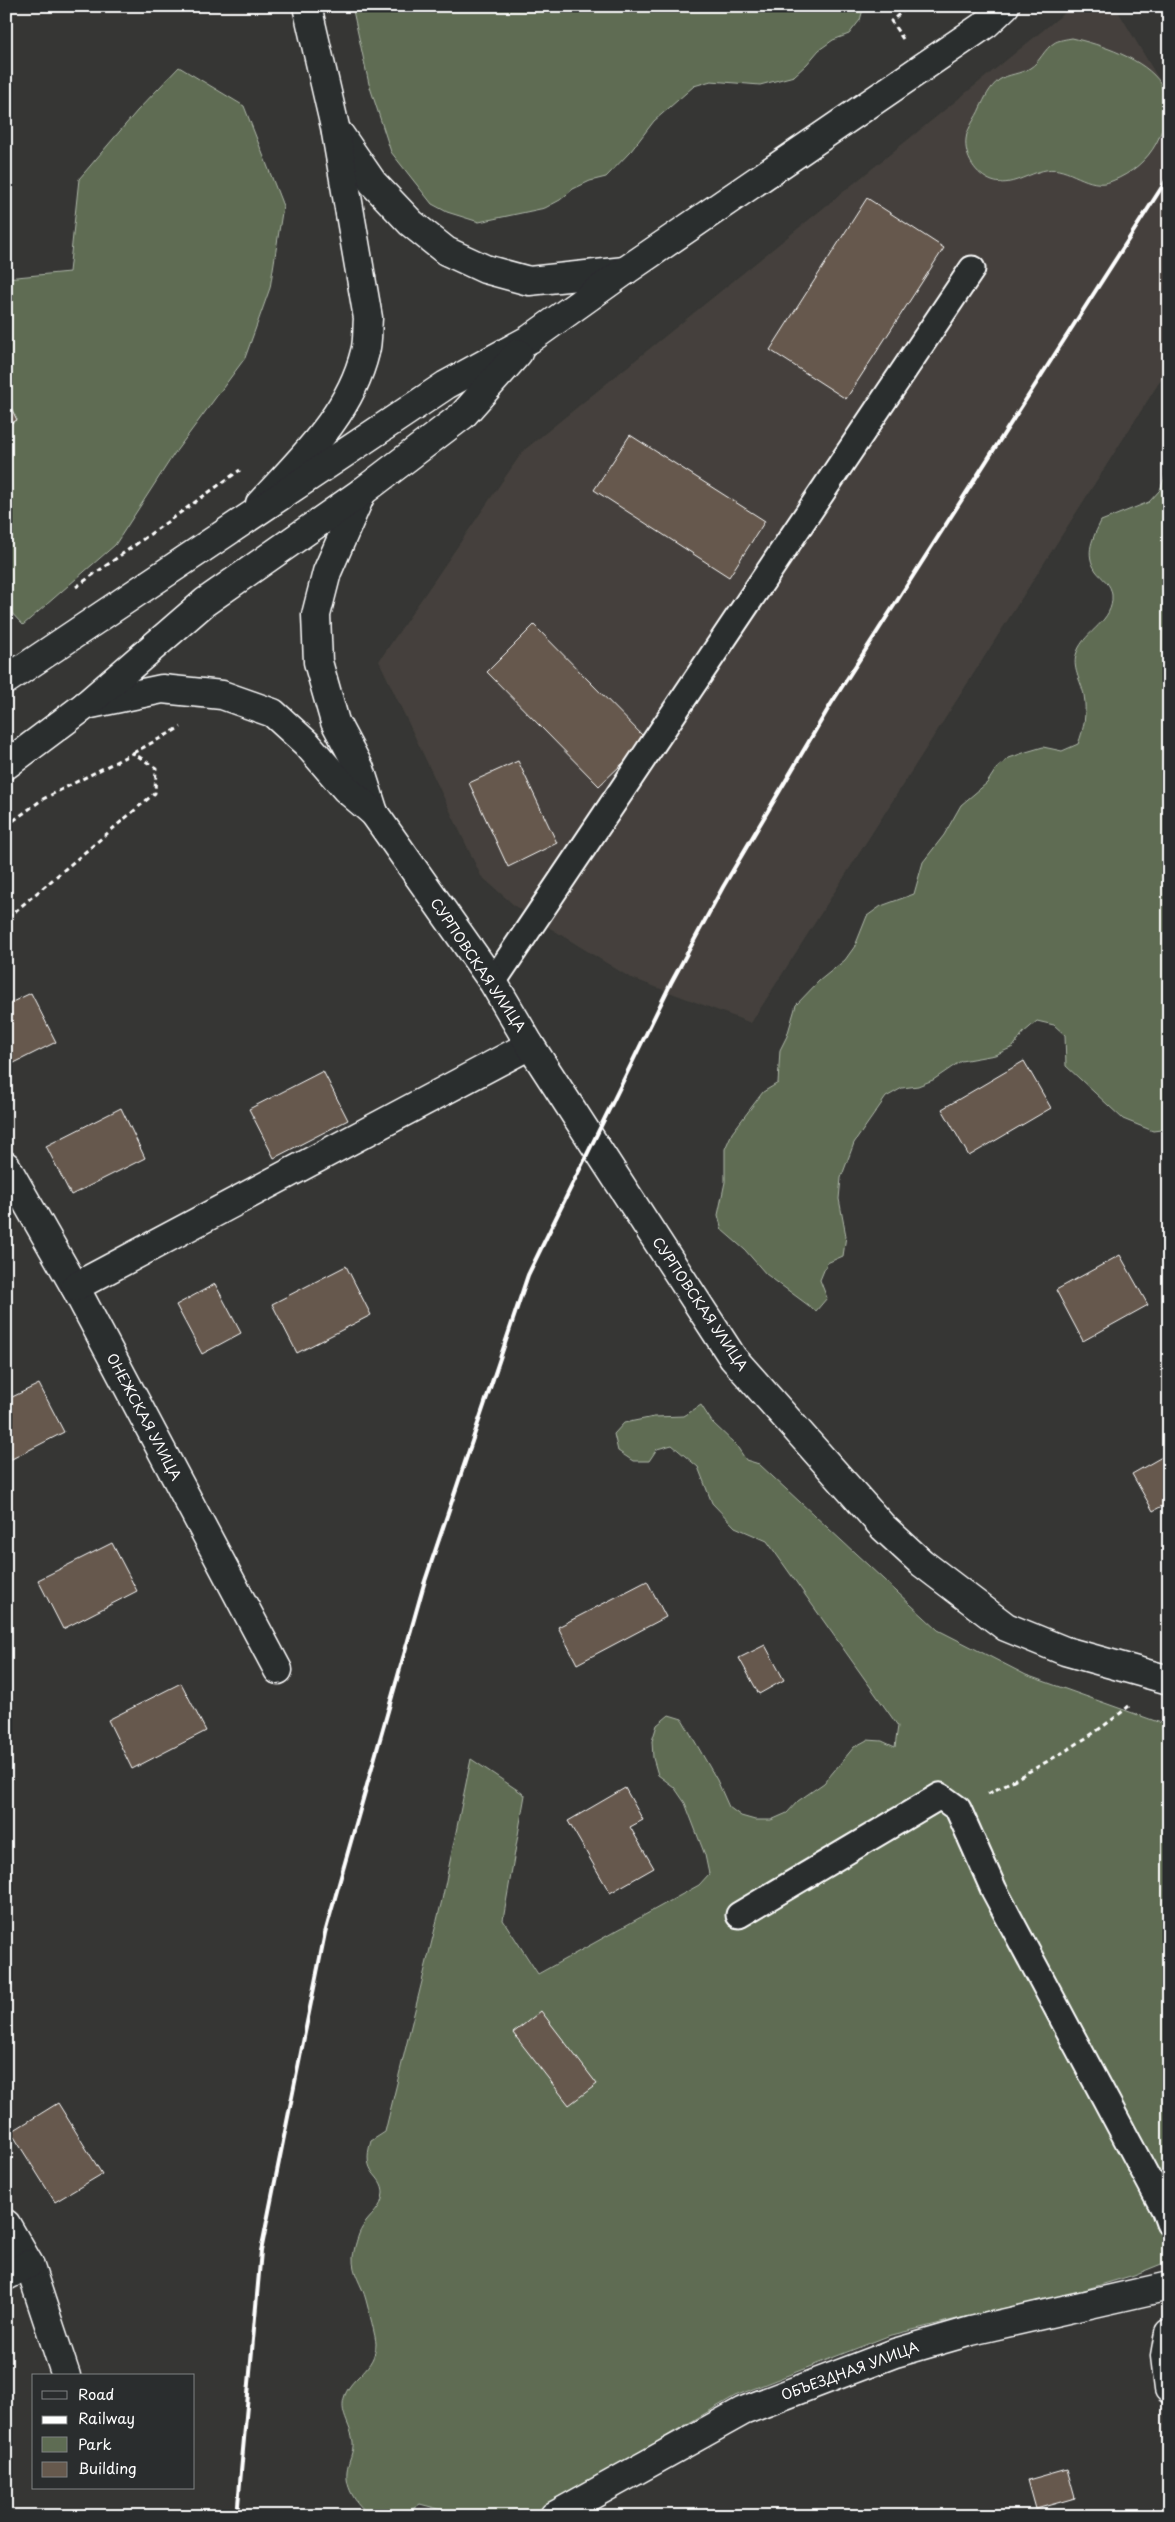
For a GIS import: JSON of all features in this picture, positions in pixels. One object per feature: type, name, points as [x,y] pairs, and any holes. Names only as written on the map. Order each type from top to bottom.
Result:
[{"type":"main road","points":[[253,513],[334,421],[355,384],[366,350],[368,318],[335,127],[307,6]]},
{"type":"main road","points":[[6,680],[446,385],[530,339],[625,271],[996,15]]},
{"type":"main road","points":[[335,127],[373,183],[411,223],[446,251],[485,268],[529,281],[625,271]]},
{"type":"main road","points":[[6,765],[86,706],[205,602],[362,492],[463,415],[530,339]]},
{"type":"main road","points":[[362,492],[327,572],[316,615],[318,662],[335,722],[360,769],[374,813]]},
{"type":"main road","points":[[86,706],[162,689],[222,695],[273,713],[307,744],[346,789],[374,813]]},
{"type":"main road","name":"СУРПОВСКАЯ УЛИЦА","points":[[374,813],[493,982],[530,1045],[733,1358],[883,1528],[922,1563],[1006,1627],[1065,1651],[1165,1679]]},
{"type":"main road","points":[[75,1287],[530,1045]]},
{"type":"main road","name":"ОНЕЖСКАЯ УЛИЦА","points":[[6,1166],[75,1287],[278,1670]]},
{"type":"main road","points":[[6,2224],[17,2270],[65,2374]]},
{"type":"main road","name":"ОБЪЕЗДНАЯ УЛИЦА","points":[[554,2516],[743,2411],[895,2353],[971,2330],[1169,2286]]},
{"type":"main road","points":[[1169,2333],[1165,2356],[1169,2389]]},
{"type":"lane","points":[[493,982],[972,269]]},
{"type":"lane","points":[[739,1914],[940,1796],[958,1809],[994,1890],[1164,2210],[1169,2223]]},
{"type":"path","points":[[905,42],[891,21],[909,6]]},
{"type":"path","points":[[72,589],[242,468]]},
{"type":"path","points":[[6,826],[43,799],[185,725]]},
{"type":"path","points":[[6,918],[155,793],[156,768],[133,753]]},
{"type":"path","points":[[958,1809],[1055,1757],[1113,1720],[1165,1679]]},
{"type":"shaded area","points":[[1073,6],[1115,6],[1169,96],[1169,367],[751,1023],[629,977],[516,907],[481,876],[379,661],[523,451]]},
{"type":"green space","points":[[352,6],[864,6],[860,20],[849,34],[833,40],[819,50],[794,76],[760,85],[711,81],[694,86],[654,121],[631,151],[606,177],[590,181],[573,189],[560,200],[545,208],[479,222],[447,212],[432,204],[391,152],[369,84]]},
{"type":"green space","points":[[1072,38],[1121,54],[1145,67],[1154,75],[1161,84],[1165,100],[1162,130],[1156,143],[1138,166],[1112,181],[1103,183],[1087,181],[1054,169],[1006,183],[999,183],[986,178],[976,170],[969,159],[966,139],[968,131],[988,93],[999,80],[1026,70],[1033,65],[1054,43]]},
{"type":"green space","points":[[179,67],[244,106],[283,206],[270,288],[245,358],[174,454],[115,545],[23,625],[6,607],[6,278],[69,272],[79,179],[137,111]]},
{"type":"green space","points":[[1169,466],[1169,793],[1166,801],[1169,804],[1169,1129],[1153,1131],[1123,1119],[1066,1066],[1065,1035],[1054,1025],[1037,1021],[1023,1033],[1013,1047],[995,1055],[961,1061],[933,1080],[918,1086],[902,1088],[886,1097],[854,1143],[841,1178],[839,1199],[846,1236],[843,1256],[827,1263],[820,1280],[827,1298],[816,1311],[766,1274],[745,1250],[722,1230],[718,1215],[725,1182],[725,1149],[732,1133],[763,1092],[778,1083],[780,1050],[787,1036],[796,1005],[819,981],[845,960],[855,946],[867,916],[881,906],[914,894],[923,862],[944,835],[961,805],[987,783],[996,769],[1009,758],[1043,747],[1062,751],[1078,744],[1085,708],[1084,695],[1076,669],[1075,658],[1081,644],[1104,619],[1111,604],[1112,595],[1110,587],[1092,564],[1091,546],[1101,521],[1149,502],[1160,490]]},
{"type":"green space","points":[[701,1405],[712,1422],[736,1445],[746,1460],[759,1464],[938,1630],[1026,1675],[1158,1722],[1169,1724],[1169,2261],[1134,2275],[1056,2298],[977,2314],[888,2336],[735,2396],[530,2516],[465,2516],[420,2504],[402,2516],[372,2516],[357,2503],[350,2491],[347,2478],[353,2442],[344,2413],[343,2401],[353,2382],[372,2360],[376,2344],[366,2300],[354,2269],[353,2257],[356,2242],[365,2223],[378,2208],[382,2199],[382,2186],[370,2168],[368,2152],[371,2141],[385,2132],[442,1900],[471,1759],[525,1795],[503,1920],[538,1974],[699,1885],[709,1874],[705,1855],[685,1803],[674,1787],[658,1775],[653,1758],[652,1741],[657,1725],[669,1715],[682,1719],[717,1780],[729,1807],[741,1816],[755,1820],[771,1820],[787,1813],[798,1801],[824,1783],[854,1747],[867,1740],[882,1741],[895,1747],[898,1726],[767,1541],[735,1527],[712,1503],[698,1467],[672,1445],[657,1449],[649,1461],[633,1461],[618,1451],[614,1434],[624,1423],[654,1417],[684,1416]]},
{"type":"building","points":[[867,198],[944,248],[846,399],[770,350]]},
{"type":"building","points":[[6,398],[17,420],[6,426]]},
{"type":"building","points":[[630,435],[765,521],[729,577],[594,490]]},
{"type":"building","points":[[534,625],[647,740],[599,786],[487,672]]},
{"type":"building","points":[[518,761],[557,843],[508,867],[469,783]]},
{"type":"building","points":[[31,993],[56,1042],[6,1067],[6,1005]]},
{"type":"building","points":[[1024,1061],[1051,1108],[969,1156],[942,1109]]},
{"type":"building","points":[[323,1071],[348,1120],[274,1158],[249,1109]]},
{"type":"building","points":[[121,1108],[145,1158],[71,1195],[46,1146]]},
{"type":"building","points":[[1120,1255],[1148,1305],[1083,1341],[1056,1290]]},
{"type":"building","points":[[346,1266],[371,1315],[297,1353],[272,1304]]},
{"type":"building","points":[[215,1284],[241,1333],[202,1354],[176,1305]]},
{"type":"building","points":[[39,1384],[64,1432],[6,1462],[6,1400]]},
{"type":"building","points":[[1169,1453],[1169,1502],[1153,1511],[1132,1474]]},
{"type":"building","points":[[112,1543],[137,1591],[63,1629],[38,1580]]},
{"type":"building","points":[[647,1581],[666,1617],[577,1664],[558,1627]]},
{"type":"building","points":[[765,1645],[784,1680],[759,1694],[739,1658]]},
{"type":"building","points":[[181,1683],[206,1731],[132,1769],[108,1720]]},
{"type":"building","points":[[625,1788],[643,1820],[630,1827],[654,1868],[610,1893],[568,1821]]},
{"type":"building","points":[[541,2011],[597,2084],[569,2105],[513,2033]]},
{"type":"building","points":[[58,2103],[102,2174],[55,2202],[11,2132]]},
{"type":"building","points":[[1067,2469],[1075,2498],[1036,2509],[1028,2480]]},
{"type":"railway","points":[[237,2516],[261,2251],[325,1933],[424,1584],[528,1275],[671,983],[723,887],[831,704],[1169,176]]}]
